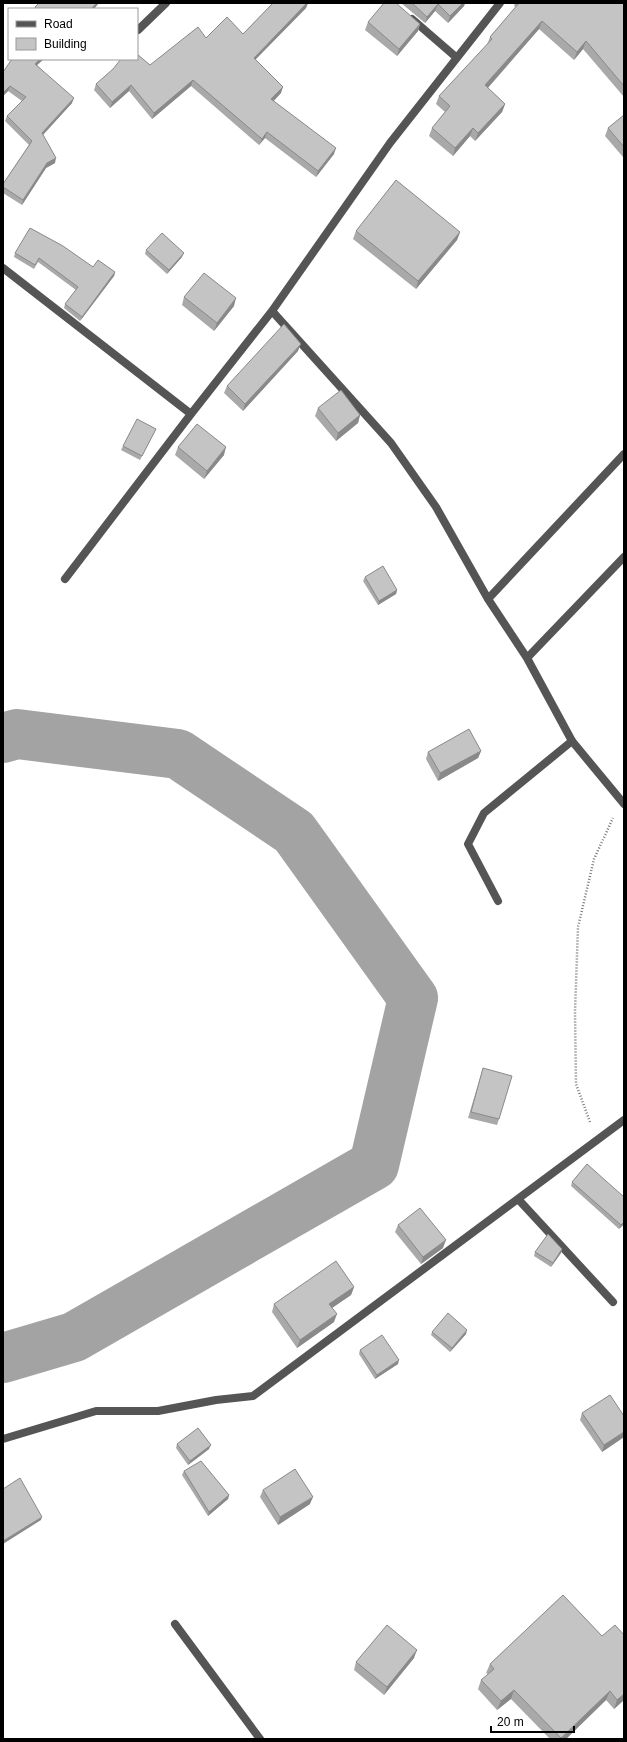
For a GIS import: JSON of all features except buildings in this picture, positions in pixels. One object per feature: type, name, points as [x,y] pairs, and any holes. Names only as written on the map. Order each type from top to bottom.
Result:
[{"type":"street","points":[[138,30],[166,3]]},
{"type":"street","points":[[65,579],[190,414],[272,311],[390,143],[500,3]]},
{"type":"street","points":[[405,13],[457,58]]},
{"type":"street","points":[[3,268],[190,414]]},
{"type":"street","points":[[272,311],[391,443],[436,507],[488,599],[527,658],[572,741],[623,803]]},
{"type":"street","points":[[488,599],[624,454]]},
{"type":"street","points":[[527,658],[624,557]]},
{"type":"street","points":[[498,901],[468,844],[484,813],[572,741]]},
{"type":"street","points":[[3,1439],[96,1411],[158,1411],[216,1400],[253,1396],[624,1120]]},
{"type":"street","points":[[518,1199],[613,1302]]},
{"type":"street","points":[[175,1624],[260,1739]]},
{"type":"path","points":[[597,1140],[576,1084],[575,1012],[578,927],[594,859],[623,803]]},
{"type":"waterway","points":[[3,738],[17,734],[178,754],[294,832],[413,998],[374,1165],[74,1337],[3,1358]]}]
